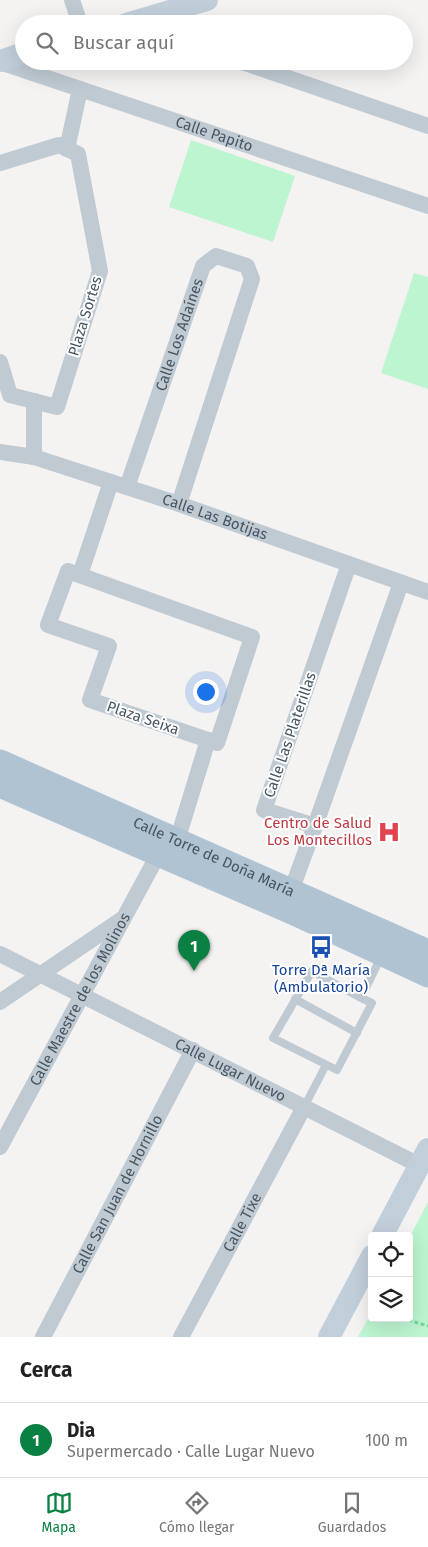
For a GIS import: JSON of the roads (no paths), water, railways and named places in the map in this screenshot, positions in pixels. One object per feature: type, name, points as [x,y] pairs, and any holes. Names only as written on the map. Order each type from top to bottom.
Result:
[{"type":"main road","name":"Calle Torre de Doña María","points":[[0,762],[428,975]]},
{"type":"main road","name":"Calle Torre de Doña María","points":[[0,785],[291,891],[428,952]]},
{"type":"street","points":[[72,0],[77,15]]},
{"type":"street","points":[[158,15],[207,0]]},
{"type":"street","points":[[0,61],[15,56]]},
{"type":"street","name":"Calle Papito","points":[[0,61],[15,66]]},
{"type":"street","name":"Calle Papito","points":[[26,70],[428,206]]},
{"type":"street","points":[[265,70],[428,126]]},
{"type":"street","points":[[0,163],[59,145],[67,149],[80,89]]},
{"type":"street","name":"Plaza Sortes","points":[[0,362],[10,395],[57,407],[100,271],[78,154],[67,149]]},
{"type":"street","name":"Calle Los Adaínes","points":[[119,485],[203,266],[216,256],[246,266],[252,279],[179,504]]},
{"type":"street","points":[[34,401],[34,457]]},
{"type":"street","name":"Calle Las Botijas","points":[[0,452],[34,457],[179,504],[428,592]]},
{"type":"street","points":[[119,485],[80,575],[252,637],[217,743],[208,740],[168,847]]},
{"type":"street","name":"Calle Las Platerillas","points":[[315,826],[264,810],[350,564]]},
{"type":"street","name":"Plaza Seixa","points":[[80,575],[68,570],[48,625],[109,646],[90,700],[208,740]]},
{"type":"street","points":[[291,891],[401,583]]},
{"type":"street","name":"Calle Maestre de los Molinos","points":[[0,1147],[124,917],[168,847]]},
{"type":"street","points":[[0,1002],[124,917]]},
{"type":"street","name":"Calle Lugar Nuevo","points":[[0,954],[304,1107],[424,1157]]},
{"type":"street","name":"Calle San Juan de Hornillo","points":[[43,1337],[193,1050]]},
{"type":"street","name":"Calle Tixe","points":[[181,1337],[304,1107]]},
{"type":"street","points":[[384,1232],[424,1157]]},
{"type":"street","points":[[329,1337],[368,1264]]},
{"type":"lane","points":[[361,998],[383,953]]},
{"type":"lane","points":[[312,971],[372,1003],[337,1070],[273,1038],[295,999],[312,971]]},
{"type":"lane","points":[[295,999],[356,1033]]},
{"type":"lane","points":[[304,1107],[326,1065]]},
{"type":"place","name":"Centro de Salud Los Montecillos","points":[[389,832]]},
{"type":"place","name":"Torre Dª María (Ambulatorio)","points":[[321,947]]},
{"type":"place","name":"Dia","points":[[194,971]]}]
